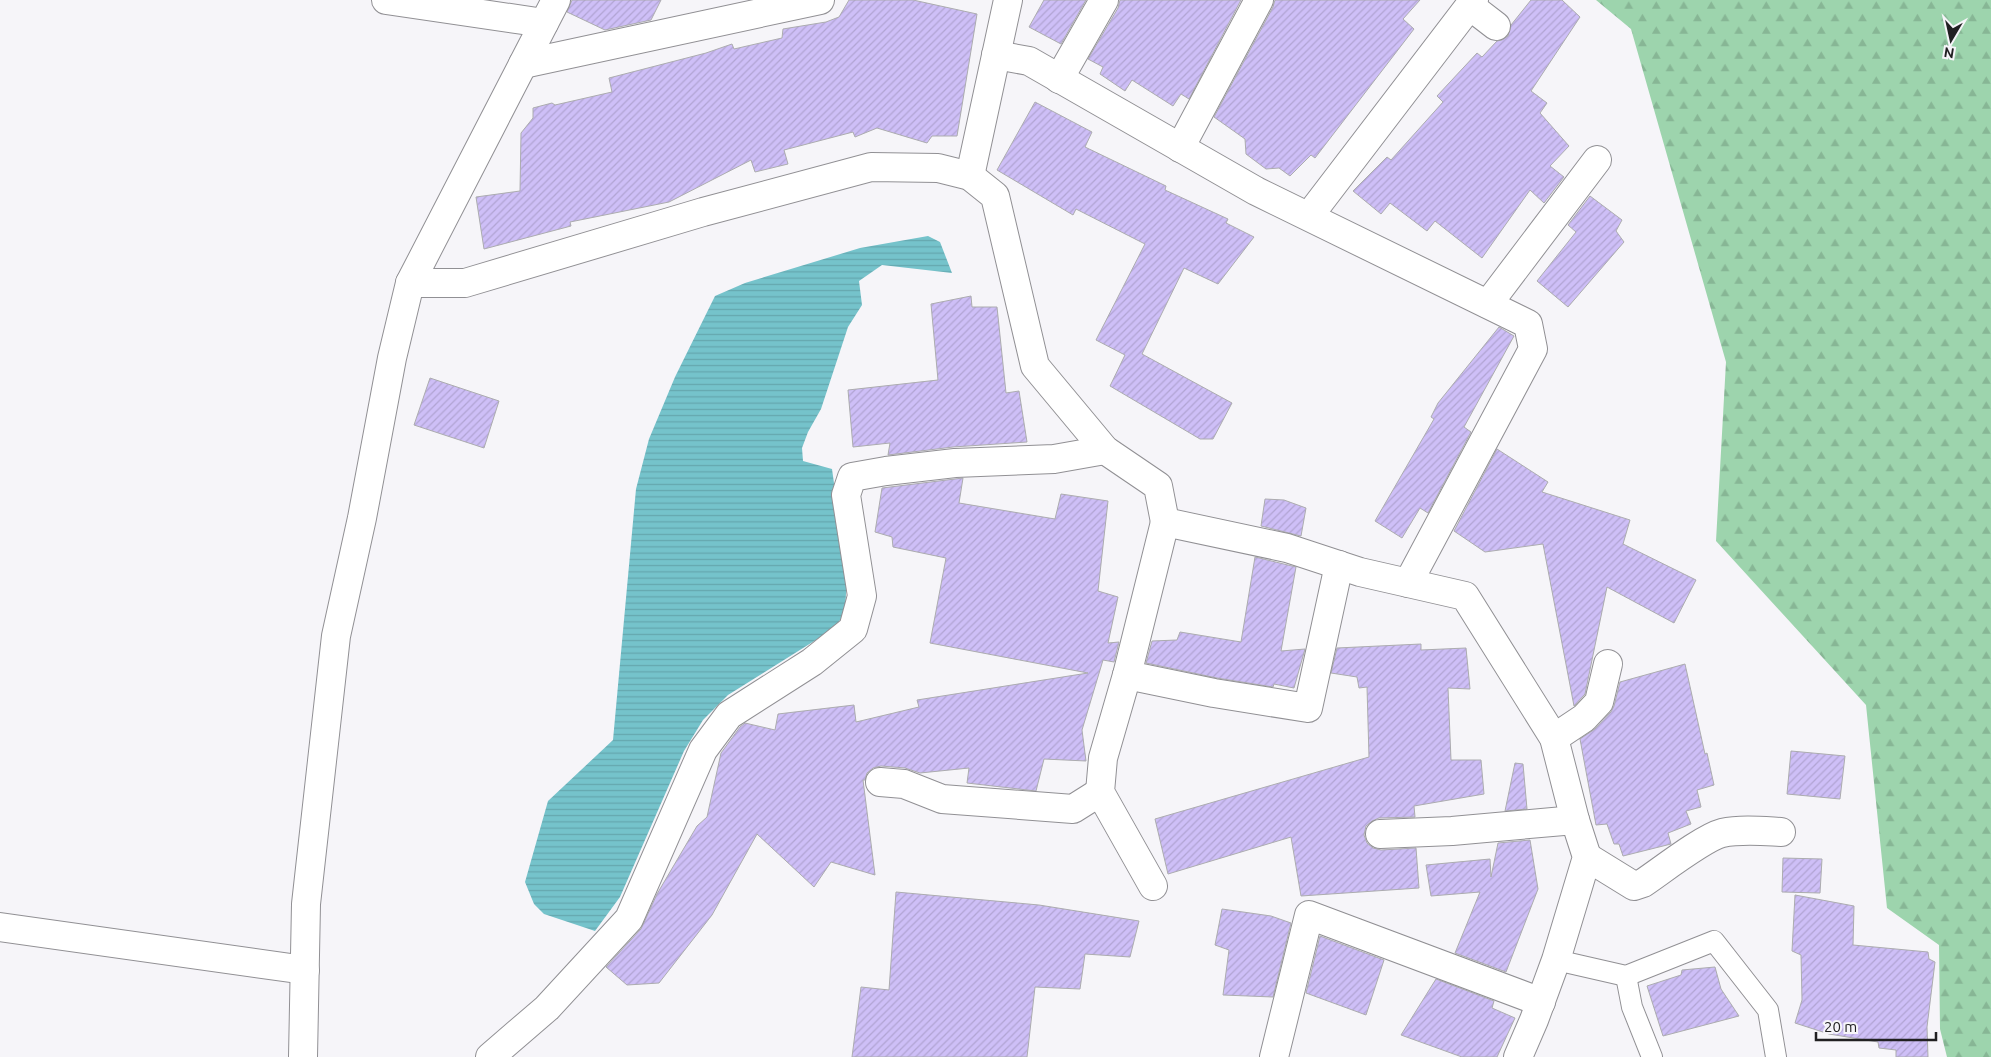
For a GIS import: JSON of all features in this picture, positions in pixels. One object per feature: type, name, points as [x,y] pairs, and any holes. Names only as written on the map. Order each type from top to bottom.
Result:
[{"type":"street","points":[[303,1057],[306,904],[336,636],[362,518],[392,358],[410,283],[550,12],[386,0]]},
{"type":"street","points":[[524,64],[820,0]]},
{"type":"street","points":[[970,176],[1008,0]]},
{"type":"street","points":[[1059,79],[1104,0]]},
{"type":"street","points":[[1180,148],[1259,0]]},
{"type":"street","points":[[1309,216],[1472,3],[1496,26]]},
{"type":"street","points":[[996,55],[1029,62],[1256,191],[1528,324],[1533,349],[1408,583]]},
{"type":"street","points":[[1488,304],[1597,160]]},
{"type":"street","points":[[410,283],[466,283],[703,212],[870,167],[938,168],[970,176],[996,196],[1035,366],[1105,450],[1158,486],[1165,522],[1127,675],[1103,758],[1100,792],[1153,886]]},
{"type":"street","points":[[490,1057],[547,1008],[629,919],[703,750],[728,715],[812,662],[853,629],[862,596],[846,495],[852,478],[886,471],[955,464],[1054,459],[1105,450]]},
{"type":"street","points":[[1165,522],[1287,548],[1360,572],[1465,596],[1554,738],[1575,820],[1587,857],[1556,960],[1518,1057]]},
{"type":"street","points":[[1127,675],[1214,693],[1308,708],[1339,564]]},
{"type":"street","points":[[1554,738],[1584,718],[1599,702],[1608,664]]},
{"type":"street","points":[[880,782],[904,784],[942,799],[1073,809],[1100,792]]},
{"type":"street","points":[[1380,834],[1452,831],[1575,820]]},
{"type":"street","points":[[1587,857],[1634,886],[1643,883],[1701,844],[1721,834],[1753,831],[1781,832]]},
{"type":"street","points":[[1274,1057],[1309,915],[1541,1002]]},
{"type":"street","points":[[0,927],[305,970]]},
{"type":"lane","points":[[1556,960],[1626,976],[1714,941],[1768,1010],[1776,1057]]},
{"type":"lane","points":[[1626,976],[1632,1007],[1652,1057]]},
{"type":"green space","points":[[1596,0],[1991,0],[1991,1057],[1947,1057],[1940,1029],[1939,945],[1887,908],[1866,705],[1716,541],[1726,362],[1631,29]]},
{"type":"water","points":[[928,236],[940,242],[952,273],[882,265],[859,281],[862,305],[848,327],[821,409],[808,432],[802,448],[803,461],[832,469],[847,575],[845,612],[835,628],[728,695],[703,720],[684,751],[620,897],[595,931],[544,914],[534,904],[525,882],[548,801],[613,740],[636,489],[649,439],[675,377],[715,296],[745,283],[860,248]]},
{"type":"building","points":[[572,0],[661,0],[651,20],[605,30],[567,12]]},
{"type":"building","points":[[849,0],[913,0],[977,14],[957,136],[932,136],[927,143],[877,128],[855,137],[853,132],[784,150],[788,164],[755,172],[751,160],[669,202],[570,222],[571,226],[484,249],[476,197],[520,191],[521,133],[533,118],[533,108],[612,92],[609,78],[706,53],[732,44],[734,49],[782,38],[783,29],[826,22],[839,17]]},
{"type":"building","points":[[1044,0],[1086,0],[1061,44],[1029,27]]},
{"type":"building","points":[[1120,0],[1241,0],[1189,99],[1181,94],[1173,106],[1132,80],[1125,91],[1100,74],[1103,67],[1088,59],[1118,8]]},
{"type":"building","points":[[1275,0],[1420,0],[1403,19],[1414,29],[1315,158],[1311,155],[1290,176],[1279,168],[1266,169],[1246,154],[1245,139],[1214,117]]},
{"type":"building","points":[[1531,0],[1562,0],[1580,17],[1531,91],[1547,103],[1540,113],[1569,146],[1550,166],[1564,177],[1544,203],[1530,190],[1482,258],[1435,221],[1427,231],[1390,203],[1381,214],[1353,191],[1387,157],[1391,160],[1443,102],[1437,96],[1477,53],[1482,57],[1497,41],[1508,36],[1511,25]]},
{"type":"building","points":[[1035,102],[1092,132],[1085,147],[1166,186],[1165,190],[1228,219],[1226,223],[1254,237],[1218,284],[1184,268],[1142,354],[1232,403],[1213,439],[1200,439],[1110,386],[1125,355],[1096,340],[1145,244],[1076,209],[1073,215],[997,170]]},
{"type":"building","points":[[1590,196],[1622,220],[1616,231],[1624,242],[1568,307],[1537,281],[1576,232],[1568,225]]},
{"type":"building","points":[[971,296],[972,307],[997,307],[1006,393],[1019,391],[1027,442],[953,447],[888,455],[890,443],[853,447],[848,390],[938,380],[931,304]]},
{"type":"building","points":[[1499,327],[1514,336],[1464,427],[1471,432],[1428,513],[1420,508],[1402,538],[1375,521],[1434,419],[1431,417],[1438,403]]},
{"type":"building","points":[[430,378],[499,401],[484,448],[414,425]]},
{"type":"building","points":[[1497,449],[1548,482],[1542,492],[1630,520],[1623,544],[1696,580],[1674,623],[1607,587],[1585,694],[1574,706],[1543,544],[1485,552],[1454,531]]},
{"type":"building","points":[[963,478],[959,503],[1055,519],[1061,494],[1108,501],[1098,591],[1118,597],[1108,643],[1119,642],[1114,662],[1103,660],[1082,730],[1086,761],[1044,759],[1036,791],[967,783],[969,768],[920,773],[905,768],[881,766],[873,768],[867,773],[865,780],[863,780],[875,875],[831,862],[814,887],[757,834],[712,915],[659,983],[627,985],[606,967],[641,929],[657,894],[697,826],[707,817],[721,753],[745,723],[775,730],[778,714],[854,705],[856,722],[919,707],[917,700],[1088,673],[930,643],[946,558],[893,547],[892,537],[875,532],[882,488]]},
{"type":"building","points":[[1265,499],[1284,500],[1306,508],[1301,536],[1261,526]]},
{"type":"building","points":[[1255,557],[1296,567],[1281,651],[1305,649],[1294,688],[1274,684],[1273,687],[1217,678],[1146,663],[1152,641],[1177,640],[1180,632],[1241,642]]},
{"type":"building","points":[[1421,644],[1421,650],[1466,648],[1470,689],[1448,688],[1451,760],[1481,760],[1484,794],[1414,806],[1415,817],[1379,818],[1366,826],[1364,835],[1367,843],[1373,848],[1381,850],[1416,848],[1419,888],[1301,896],[1291,837],[1168,874],[1155,819],[1369,757],[1367,687],[1359,688],[1357,677],[1331,673],[1337,648]]},
{"type":"building","points":[[1685,664],[1705,754],[1707,753],[1714,785],[1697,790],[1701,807],[1686,811],[1691,824],[1668,833],[1671,844],[1623,856],[1619,844],[1614,844],[1607,824],[1596,825],[1580,739],[1595,729],[1611,712],[1620,682]]},
{"type":"building","points":[[1791,751],[1845,756],[1840,799],[1787,794]]},
{"type":"building","points":[[1515,763],[1523,764],[1527,809],[1505,811]]},
{"type":"building","points":[[1530,840],[1538,889],[1506,972],[1455,953],[1480,892],[1431,896],[1426,865],[1490,859],[1491,877],[1498,843]]},
{"type":"building","points":[[1783,858],[1822,859],[1820,893],[1782,892]]},
{"type":"building","points":[[896,892],[1039,905],[1139,921],[1130,957],[1085,954],[1080,989],[1035,987],[1027,1057],[852,1057],[861,987],[889,990]]},
{"type":"building","points":[[1795,895],[1854,906],[1853,945],[1928,952],[1929,959],[1935,962],[1927,1027],[1928,1057],[1896,1057],[1896,1050],[1879,1048],[1878,1042],[1829,1034],[1795,1023],[1802,1000],[1801,955],[1792,951]]},
{"type":"building","points":[[1222,909],[1271,916],[1291,923],[1273,997],[1223,995],[1229,950],[1215,945]]},
{"type":"building","points":[[1320,936],[1384,960],[1366,1015],[1306,993]]},
{"type":"building","points":[[1715,967],[1721,989],[1739,1016],[1663,1036],[1647,986],[1681,975],[1682,970]]},
{"type":"building","points":[[1436,979],[1494,1001],[1492,1008],[1515,1018],[1497,1057],[1462,1057],[1401,1035]]}]
